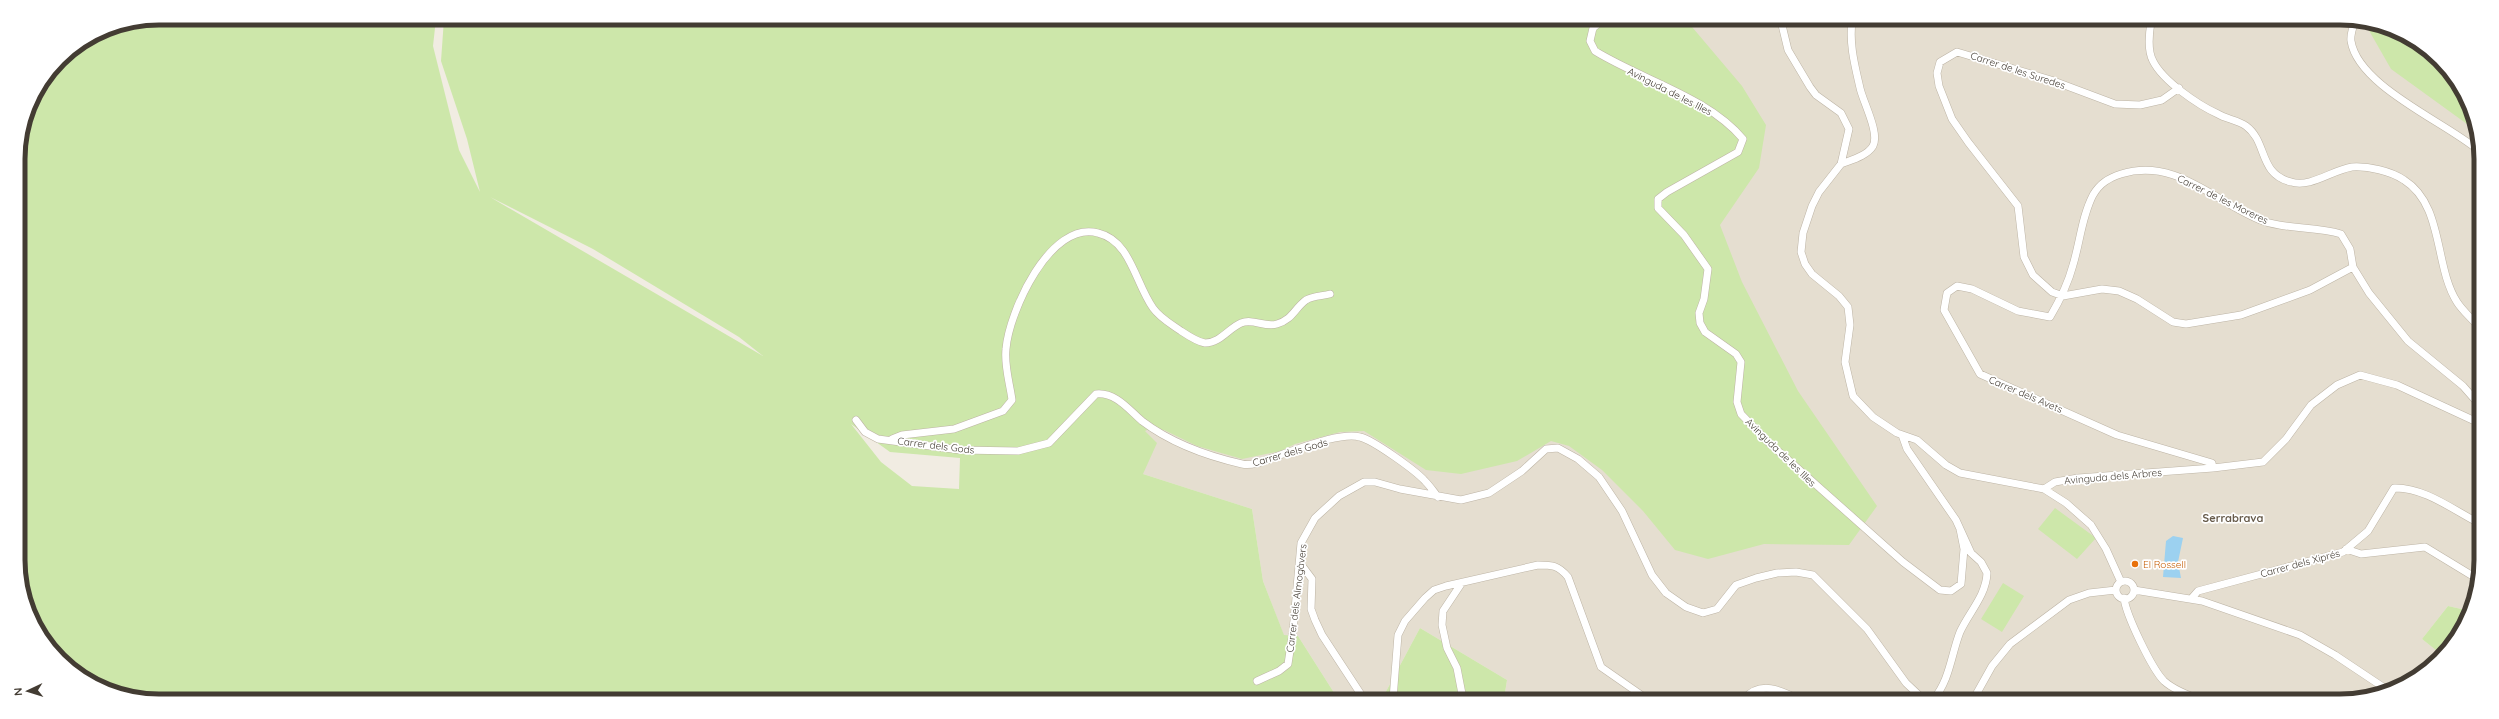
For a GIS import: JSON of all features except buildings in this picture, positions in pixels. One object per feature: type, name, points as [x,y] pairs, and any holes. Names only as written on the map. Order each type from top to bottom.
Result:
[{"type":"street","name":"Avinguda de les Illes","points":[[1596,25],[1593,28],[1590,41],[1595,51],[1711,110],[1734,129],[1743,139],[1738,152],[1667,192],[1658,199],[1658,208],[1684,235],[1708,269],[1704,300],[1699,313],[1700,324],[1705,332],[1736,354],[1740,362],[1737,402],[1741,414],[1768,442],[1838,505],[1903,562],[1940,590],[1951,591],[1961,584],[1964,549],[1960,529]]},
{"type":"street","points":[[1782,25],[1788,50],[1810,87],[1816,95],[1836,107],[1848,123],[1849,129],[1841,164],[1819,192],[1812,206],[1803,234],[1801,252],[1805,264],[1812,274],[1839,296],[1848,307],[1850,325],[1845,362],[1853,396],[1873,417],[1902,435],[1917,440],[1946,465],[1960,473],[2044,489],[2066,503],[2091,525],[2106,549],[2121,582]]},
{"type":"street","points":[[1841,164],[1867,152],[1873,146],[1875,135],[1860,89],[1850,35],[1852,25]]},
{"type":"street","points":[[2151,25],[2149,46],[2152,60],[2158,69],[2179,88],[2218,115],[2245,125],[2253,133],[2266,163],[2274,175],[2293,183],[2303,182],[2352,168],[2384,171],[2405,180],[2420,195],[2428,208],[2450,289],[2457,303],[2474,320]]},
{"type":"street","points":[[2353,26],[2350,38],[2352,48],[2377,80],[2404,103],[2463,137],[2473,146]]},
{"type":"street","name":"Carrer de les Suredes","points":[[2063,296],[2052,292],[2033,275],[2024,257],[2018,206],[1952,119],[1939,86],[1937,73],[1940,62],[1957,52],[1971,54],[2051,80],[2115,104],[2140,105],[2162,100],[2179,88]]},
{"type":"street","name":"Carrer de les Moreres","points":[[2063,296],[2093,196],[2100,184],[2134,170],[2169,172],[2263,221],[2278,225],[2326,229],[2341,234],[2350,249],[2353,267],[2369,293],[2408,341],[2463,386],[2474,399]]},
{"type":"street","points":[[890,440],[902,435],[954,429],[1003,410],[1012,400],[1005,351],[1013,317],[1040,264],[1063,238],[1078,232],[1096,232],[1111,237],[1123,250],[1153,308],[1165,320],[1187,335],[1205,343],[1218,340],[1232,327],[1246,321],[1275,325],[1289,320],[1298,307],[1308,299],[1330,294]]},
{"type":"street","points":[[2063,296],[2102,289],[2119,291],[2137,299],[2173,322],[2186,324],[2240,316],[2310,290],[2353,267]]},
{"type":"street","name":"Carrer dels Avets","points":[[2063,296],[2050,317],[2018,311],[1972,289],[1957,286],[1947,293],[1944,310],[1980,374],[2117,435],[2212,463],[2213,468]]},
{"type":"street","name":"Avinguda dels Arbres","points":[[2044,489],[2055,482],[2078,478],[2213,468],[2263,462],[2286,439],[2311,405],[2337,385],[2360,375],[2397,385],[2474,421]]},
{"type":"street","name":"Carrer dels Gods","points":[[856,420],[865,432],[878,439],[960,450],[1018,451],[1049,443],[1096,394],[1103,394],[1126,406],[1161,434],[1196,450],[1243,464],[1263,461],[1317,443],[1340,438],[1359,437],[1390,454],[1424,480],[1438,498]]},
{"type":"street","points":[[1902,435],[1907,449],[1960,529],[1971,553],[1981,562],[1987,573],[1986,582],[1960,632],[1941,690],[1938,694]]},
{"type":"street","name":"Carrer dels Almogàvers","points":[[1257,681],[1279,672],[1288,664],[1294,631],[1301,543],[1315,518],[1350,488],[1364,482],[1375,482],[1438,498],[1461,500],[1488,493],[1522,471],[1546,449],[1558,448],[1578,459],[1599,477],[1622,512],[1652,575],[1666,593],[1686,607],[1703,613],[1717,609],[1736,585],[1756,578],[1777,573],[1796,572],[1813,575],[1867,629],[1906,684],[1917,694]]},
{"type":"street","points":[[2346,549],[2368,531],[2394,488],[2404,488],[2420,492],[2474,520]]},
{"type":"street","name":"Carrer dels Xiprés","points":[[2191,598],[2198,591],[2309,563],[2343,552],[2346,549],[2361,554],[2425,547],[2473,576]]},
{"type":"street","points":[[1300,563],[1312,579],[1312,609],[1315,620],[1322,635],[1361,694]]},
{"type":"street","points":[[1393,694],[1398,635],[1405,621],[1434,590],[1538,565],[1554,565],[1561,568],[1568,577],[1601,667],[1641,694]]},
{"type":"street","points":[[2116,590],[2121,582]]},
{"type":"street","points":[[2121,582],[2128,582],[2134,590],[2191,598],[2250,615],[2300,635],[2335,655],[2382,687]]},
{"type":"street","points":[[1461,584],[1443,611],[1442,625],[1447,648],[1457,668],[1462,694]]},
{"type":"street","points":[[2116,590],[2118,595],[2124,598],[2131,596],[2134,590]]},
{"type":"street","points":[[1976,694],[1992,666],[2010,644],[2069,600],[2089,593],[2116,590]]},
{"type":"street","points":[[2124,598],[2130,621],[2164,680],[2185,694]]},
{"type":"street","points":[[1748,694],[1750,692],[1766,687],[1783,690],[1790,694]]},
{"type":"shaded area","points":[[1579,25],[2358,26],[2369,28],[2469,123],[2473,141],[2473,578],[2464,610],[2448,606],[2422,639],[2438,651],[2422,666],[2407,676],[2391,684],[2358,693],[1505,694],[1507,680],[1420,628],[1385,694],[1335,694],[1298,636],[1284,636],[1263,581],[1252,509],[1143,474],[1132,419]]},
{"type":"green space","points":[[150,25],[435,25],[433,46],[459,150],[480,192],[467,139],[441,61],[444,25],[1690,25],[1742,86],[1766,125],[1759,168],[1720,225],[1742,282],[1798,391],[1877,506],[1849,545],[1764,544],[1708,559],[1675,550],[1643,511],[1602,470],[1569,446],[1551,441],[1517,461],[1461,474],[1426,470],[1364,431],[1340,432],[1295,444],[1281,451],[1242,459],[1197,446],[1164,430],[1145,431],[1157,443],[1143,474],[1252,509],[1263,581],[1284,635],[1298,636],[1335,694],[159,694],[141,693],[108,684],[77,666],[58,648],[48,635],[39,619],[32,603],[26,578],[25,150],[35,108],[53,77],[64,64],[77,53],[108,35],[133,28]],"holes":[[[490,197],[593,249],[739,337],[763,356]],[[851,424],[890,452],[960,458],[959,489],[912,486],[881,462]]]},
{"type":"green space","points":[[2368,28],[2391,35],[2407,43],[2428,58],[2451,84],[2460,100],[2469,126],[2391,69]]},
{"type":"green space","points":[[2055,508],[2096,538],[2077,559],[2038,529]]},
{"type":"green space","points":[[2003,583],[2024,596],[2002,632],[1981,619]]},
{"type":"green space","points":[[2448,606],[2464,610],[2456,627],[2438,651],[2422,639]]},
{"type":"green space","points":[[1420,628],[1507,680],[1505,694],[1385,694]]},
{"type":"water","points":[[2173,536],[2183,538],[2178,562],[2181,578],[2163,577],[2166,541]]},
{"type":"place","name":"El Rossell","points":[[2135,564]]},
{"type":"district","name":"Serrabrava","points":[[2233,518]]}]
